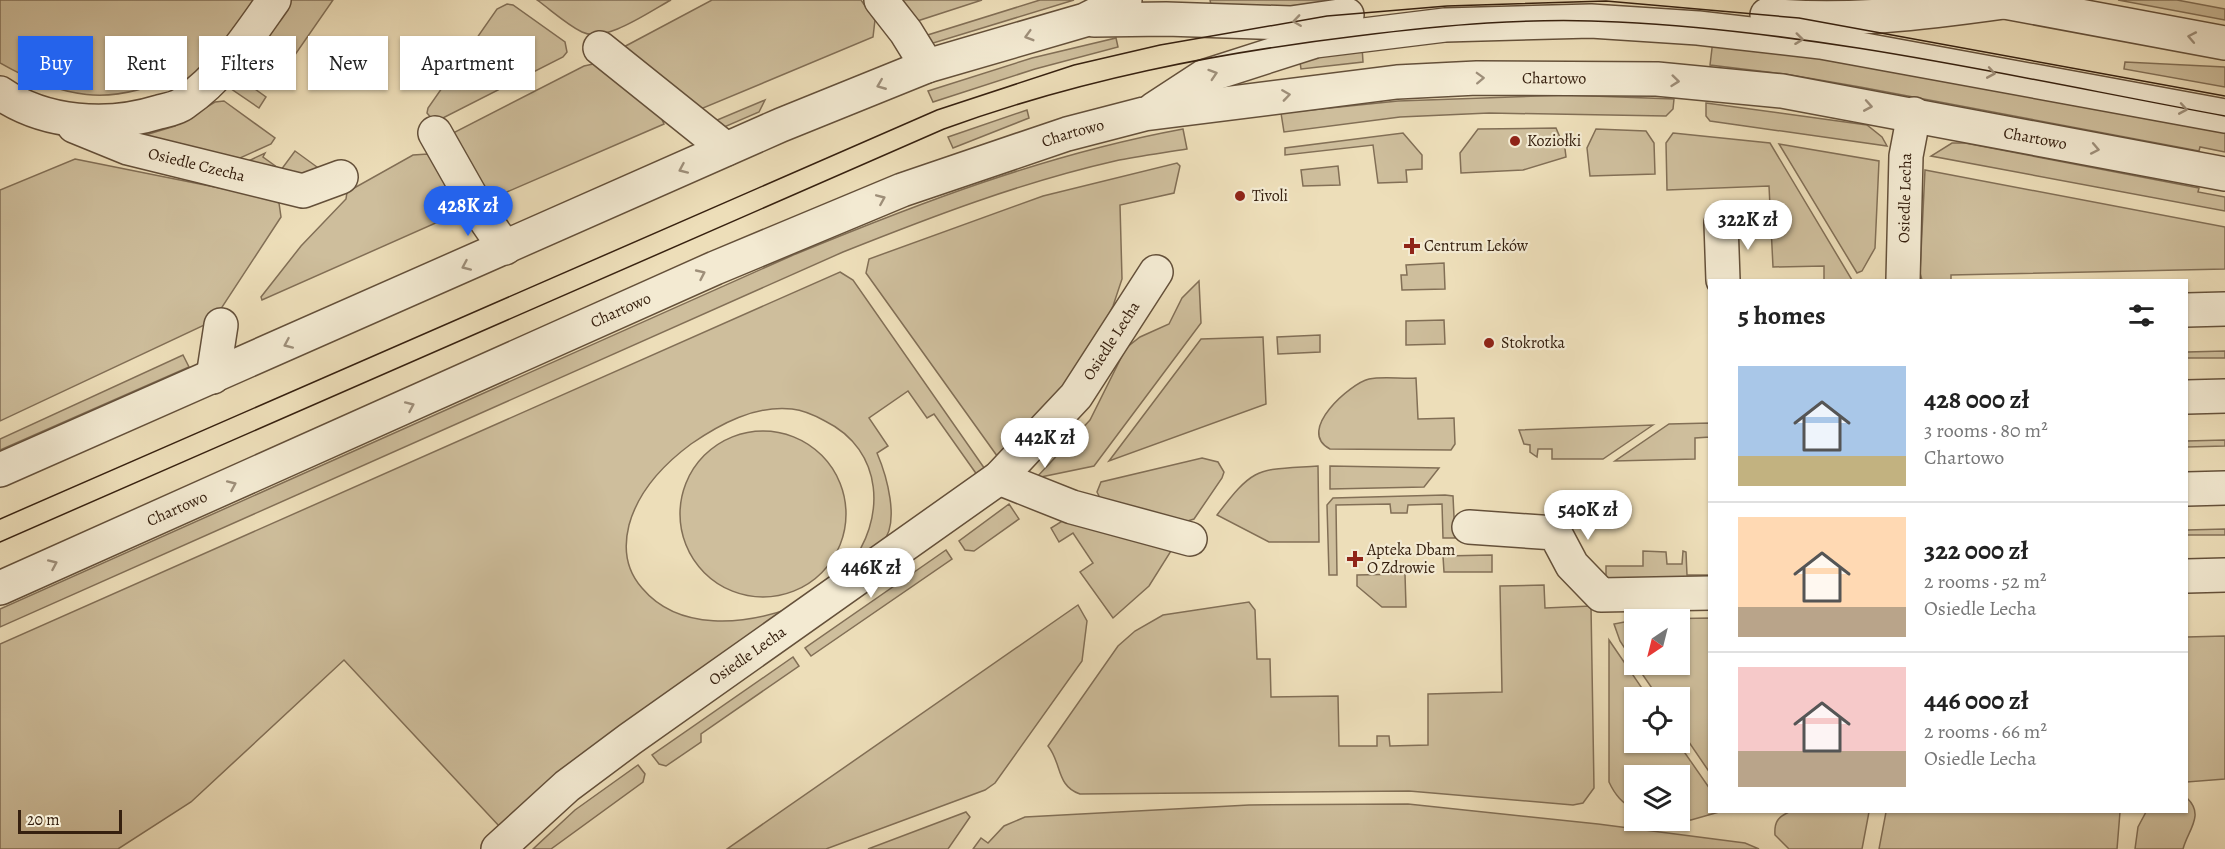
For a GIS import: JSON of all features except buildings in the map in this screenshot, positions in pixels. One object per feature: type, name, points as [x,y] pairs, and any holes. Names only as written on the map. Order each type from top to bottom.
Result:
[{"type":"street","name":"Osiedle Czecha","points":[[54,117],[93,122],[139,118],[183,105],[226,68],[274,0]]},
{"type":"street","points":[[881,0],[906,32],[927,66]]},
{"type":"street","points":[[0,470],[726,149],[927,66],[1085,20],[1125,0]]},
{"type":"street","points":[[1085,20],[1291,22],[1327,16],[1447,6],[1606,1],[1810,18],[1911,15],[1999,1],[2225,43]]},
{"type":"street","points":[[1144,114],[1203,77],[1315,41],[1445,25],[1582,21],[1698,28],[1821,42],[2225,116]]},
{"type":"street","points":[[600,48],[726,149]]},
{"type":"street","name":"Chartowo","points":[[0,588],[716,268],[891,194],[1067,134],[1144,114],[1359,85],[1477,78],[1551,77],[1657,80],[1770,90],[1914,114],[2225,174]]},
{"type":"street","name":"Osiedle Czecha","points":[[0,93],[128,148],[303,191],[341,177]]},
{"type":"street","name":"Osiedle Lecha","points":[[1904,279],[1906,156],[1914,114]]},
{"type":"street","points":[[435,133],[478,209],[505,248]]},
{"type":"street","points":[[1721,223],[1723,279]]},
{"type":"street","name":"Osiedle Lecha","points":[[498,849],[567,786],[621,746],[999,478],[1076,396],[1156,272]]},
{"type":"street","points":[[2188,310],[2225,309]]},
{"type":"street","points":[[213,377],[221,325]]},
{"type":"street","points":[[2188,397],[2225,396]]},
{"type":"street","points":[[999,478],[1072,507],[1190,539]]},
{"type":"street","points":[[2188,489],[2225,488]]},
{"type":"street","points":[[1469,527],[1556,533],[1572,565],[1601,595],[1708,593]]},
{"type":"street","points":[[2188,576],[2225,575]]},
{"type":"shaded area","points":[[0,0],[262,0],[232,36],[199,36],[199,75],[187,90],[187,36],[105,36],[105,90],[136,90],[130,92],[108,95],[62,90],[93,90],[93,36],[18,36],[18,73],[0,63]]},
{"type":"shaded area","points":[[284,0],[333,0],[296,53],[296,36],[258,36]]},
{"type":"shaded area","points":[[537,0],[671,0],[627,25],[603,34],[592,35],[576,29]]},
{"type":"shaded area","points":[[712,0],[861,0],[875,20],[873,37],[696,111],[620,49]]},
{"type":"shaded area","points":[[891,0],[982,0],[908,24]]},
{"type":"shaded area","points":[[1040,0],[1074,0],[930,44],[918,38]]},
{"type":"shaded area","points":[[1210,0],[1356,0],[1356,3],[1285,6],[1211,5]]},
{"type":"shaded area","points":[[2118,0],[2177,0],[2225,9],[2225,20]]},
{"type":"shaded area","points":[[507,4],[513,5],[565,42],[567,52],[563,57],[535,71],[535,36],[478,36],[497,9]]},
{"type":"shaded area","points":[[1116,38],[1118,47],[1035,69],[933,102],[928,91],[1032,58]]},
{"type":"shaded area","points":[[1713,40],[2225,128],[2225,152],[2200,147],[2199,151],[1785,74],[1710,65]]},
{"type":"shaded area","points":[[1362,46],[1363,62],[1301,69],[1300,62]]},
{"type":"shaded area","points":[[2125,62],[2225,67],[2225,87],[2124,69]]},
{"type":"shaded area","points":[[593,64],[602,68],[660,115],[664,124],[486,201],[451,137],[455,132],[584,66]]},
{"type":"shaded area","points":[[233,90],[256,90],[266,97],[259,108]]},
{"type":"shaded area","points":[[441,90],[498,90],[439,120],[433,120],[427,113]]},
{"type":"shaded area","points":[[1565,95],[1674,99],[1673,109],[1666,116],[1489,113],[1400,117],[1284,132],[1281,113],[1398,101]]},
{"type":"shaded area","points":[[765,100],[759,112],[722,128],[710,123]]},
{"type":"shaded area","points":[[224,101],[275,138],[271,144],[229,163],[142,136],[175,126],[215,102]]},
{"type":"shaded area","points":[[1706,103],[1867,125],[1882,137],[1887,146],[1710,121],[1706,116]]},
{"type":"shaded area","points":[[1027,110],[1029,118],[953,148],[948,137]]},
{"type":"shaded area","points":[[1556,128],[1566,157],[1523,170],[1461,173],[1460,153],[1478,129]]},
{"type":"shaded area","points":[[1183,129],[1187,149],[1115,161],[1046,179],[943,213],[843,252],[0,627],[0,609],[791,256],[935,199],[1033,166],[1132,139]]},
{"type":"shaded area","points":[[1596,129],[1646,131],[1654,143],[1655,174],[1590,176],[1587,148]]},
{"type":"shaded area","points":[[1403,133],[1422,155],[1422,169],[1406,170],[1407,182],[1378,183],[1373,145],[1285,155],[1285,148]]},
{"type":"shaded area","points":[[1673,133],[1770,143],[1851,279],[1824,279],[1824,266],[1773,267],[1769,186],[1667,190],[1666,143]]},
{"type":"shaded area","points":[[1952,143],[1965,143],[2199,188],[2198,192],[2225,197],[2225,211],[1931,156]]},
{"type":"shaded area","points":[[1779,144],[1879,161],[1875,248],[1862,271],[1857,273]]},
{"type":"shaded area","points":[[295,151],[317,167],[310,175],[240,165],[265,153],[263,157],[281,170]]},
{"type":"shaded area","points":[[428,154],[434,158],[459,201],[456,214],[262,300],[261,297],[301,246],[346,199],[347,192],[413,155]]},
{"type":"shaded area","points":[[75,159],[270,198],[279,203],[281,217],[213,321],[0,421],[0,190]]},
{"type":"shaded area","points":[[1177,163],[1180,166],[1174,193],[1120,205],[1122,279],[1113,306],[1073,385],[1000,460],[866,273],[869,259],[1043,196]]},
{"type":"shaded area","points":[[1338,166],[1340,185],[1303,186],[1301,170]]},
{"type":"shaded area","points":[[1925,170],[2225,227],[2225,269],[1951,275],[1951,279],[1922,279],[1920,273]]},
{"type":"shaded area","points":[[1444,263],[1445,289],[1402,290],[1401,275],[1407,275],[1406,265]]},
{"type":"shaded area","points":[[840,272],[853,280],[987,472],[980,479],[934,414],[927,418],[908,391],[869,418],[888,446],[877,453],[888,485],[890,523],[888,534],[882,543],[848,567],[861,548],[869,528],[873,508],[873,487],[868,468],[859,449],[845,434],[809,414],[796,410],[778,409],[751,413],[738,418],[691,444],[671,460],[653,480],[633,513],[626,542],[627,559],[632,574],[642,588],[657,602],[674,612],[693,618],[714,621],[755,618],[794,607],[500,827],[344,660],[191,802],[118,849],[0,849],[0,644]]},
{"type":"shaded area","points":[[1199,281],[1201,323],[1094,466],[1036,478],[1090,420],[1126,348],[1140,337],[1169,324],[1182,298]]},
{"type":"shaded area","points":[[1444,320],[1445,344],[1406,345],[1406,321]]},
{"type":"shaded area","points":[[1320,335],[1320,352],[1278,354],[1277,337]]},
{"type":"shaded area","points":[[1263,337],[1266,404],[1109,461],[1201,339]]},
{"type":"shaded area","points":[[2225,351],[2225,358],[2188,358],[2188,352]]},
{"type":"shaded area","points":[[183,355],[189,367],[0,450],[0,439]]},
{"type":"shaded area","points":[[1416,378],[1418,419],[1454,418],[1455,444],[1451,450],[1330,449],[1321,441],[1319,431],[1322,420],[1350,389],[1369,379]]},
{"type":"shaded area","points":[[1708,423],[1708,437],[1695,438],[1695,459],[1615,461],[1669,424]]},
{"type":"shaded area","points":[[1653,425],[1603,459],[1552,459],[1552,449],[1538,449],[1537,457],[1530,452],[1530,445],[1524,444],[1519,430]]},
{"type":"shaded area","points":[[763,431],[795,437],[822,455],[840,482],[846,514],[840,546],[822,573],[795,591],[763,597],[731,591],[704,573],[686,546],[680,514],[686,482],[704,455],[731,437]]},
{"type":"shaded area","points":[[2225,440],[2225,446],[2188,447],[2188,441]]},
{"type":"shaded area","points":[[1202,458],[1218,462],[1224,472],[1194,519],[1178,524],[1100,498],[1097,492],[1101,482]]},
{"type":"shaded area","points":[[1318,466],[1319,542],[1269,542],[1217,515],[1240,487],[1259,473],[1282,468]]},
{"type":"shaded area","points":[[1330,466],[1439,468],[1424,487],[1330,489]]},
{"type":"shaded area","points":[[1453,496],[1455,538],[1443,538],[1442,504],[1408,505],[1407,513],[1391,513],[1390,504],[1336,505],[1337,575],[1329,575],[1327,505],[1333,498]]},
{"type":"shaded area","points":[[1009,504],[1019,519],[974,551],[965,550],[959,541]]},
{"type":"shaded area","points":[[1067,518],[1171,551],[1149,586],[1113,618],[1080,572],[1093,563],[1073,533],[1059,542],[1051,528]]},
{"type":"shaded area","points":[[2225,529],[2225,535],[2188,535],[2188,530]]},
{"type":"shaded area","points":[[946,550],[952,559],[811,656],[805,648]]},
{"type":"shaded area","points":[[1643,551],[1666,552],[1667,564],[1682,564],[1683,551],[1686,552],[1687,575],[1708,575],[1708,584],[1606,579],[1606,566],[1643,566]]},
{"type":"shaded area","points":[[1492,555],[1492,572],[1444,572],[1443,556]]},
{"type":"shaded area","points":[[1405,574],[1406,607],[1382,607],[1357,586],[1357,575]]},
{"type":"shaded area","points":[[1544,585],[1545,608],[1591,606],[1594,788],[1583,803],[1573,805],[1409,791],[1080,794],[1067,786],[1063,780],[1048,746],[1118,646],[1135,631],[1163,615],[1249,602],[1255,610],[1257,659],[1270,659],[1271,697],[1338,696],[1339,746],[1377,746],[1377,736],[1389,736],[1390,746],[1428,745],[1428,694],[1502,692],[1500,586]]},
{"type":"shaded area","points":[[1078,605],[1087,621],[1082,661],[995,783],[985,790],[826,849],[727,849]]},
{"type":"shaded area","points":[[1690,618],[1708,618],[1708,770],[1690,744],[1690,687],[1651,687],[1643,675],[1690,675]]},
{"type":"shaded area","points":[[1624,622],[1624,647],[1620,641],[1614,624]]},
{"type":"shaded area","points":[[2225,636],[2225,779],[2188,782],[2188,637]]},
{"type":"shaded area","points":[[1609,640],[1624,662],[1624,675],[1633,675],[1641,687],[1624,687],[1624,753],[1685,753],[1708,786],[1708,813],[1716,813],[1690,820],[1690,765],[1624,765],[1624,802],[1609,782]]},
{"type":"shaded area","points":[[793,657],[799,666],[701,734],[701,742],[666,766],[659,764],[652,755]]},
{"type":"shaded area","points":[[638,765],[645,774],[643,782],[551,849],[533,849],[575,810]]},
{"type":"shaded area","points":[[2188,799],[2195,810],[2194,823],[2183,849],[2135,849],[2138,827],[2145,813],[2188,813]]},
{"type":"shaded area","points":[[1408,804],[1598,824],[1624,827],[1624,831],[1652,831],[1745,843],[1759,849],[973,849],[981,838],[988,843],[1004,826],[1025,817],[1249,805]]},
{"type":"shaded area","points":[[966,812],[970,817],[948,849],[868,849]]},
{"type":"shaded area","points":[[1787,813],[1869,813],[1862,849],[1789,849],[1775,835],[1777,820]]},
{"type":"shaded area","points":[[1886,813],[2120,813],[2117,849],[1879,849]]},
{"type":"tram line","points":[[0,519],[937,110],[1074,65],[1160,45],[1327,16],[1447,6],[1606,1],[1799,18],[2225,96]]},
{"type":"tram line","points":[[0,542],[944,129],[1045,96],[1148,70],[1200,60],[1304,43],[1455,25],[1520,21],[1618,22],[1695,27],[1847,46],[2225,116]]},
{"type":"place","name":"Koziołki","points":[[1515,141]]},
{"type":"place","name":"Tivoli","points":[[1240,196]]},
{"type":"place","name":"Centrum Leków","points":[[1412,246]]},
{"type":"place","name":"Stokrotka","points":[[1489,343]]},
{"type":"place","name":"Apteka Dbam O Zdrowie","points":[[1355,559]]}]
